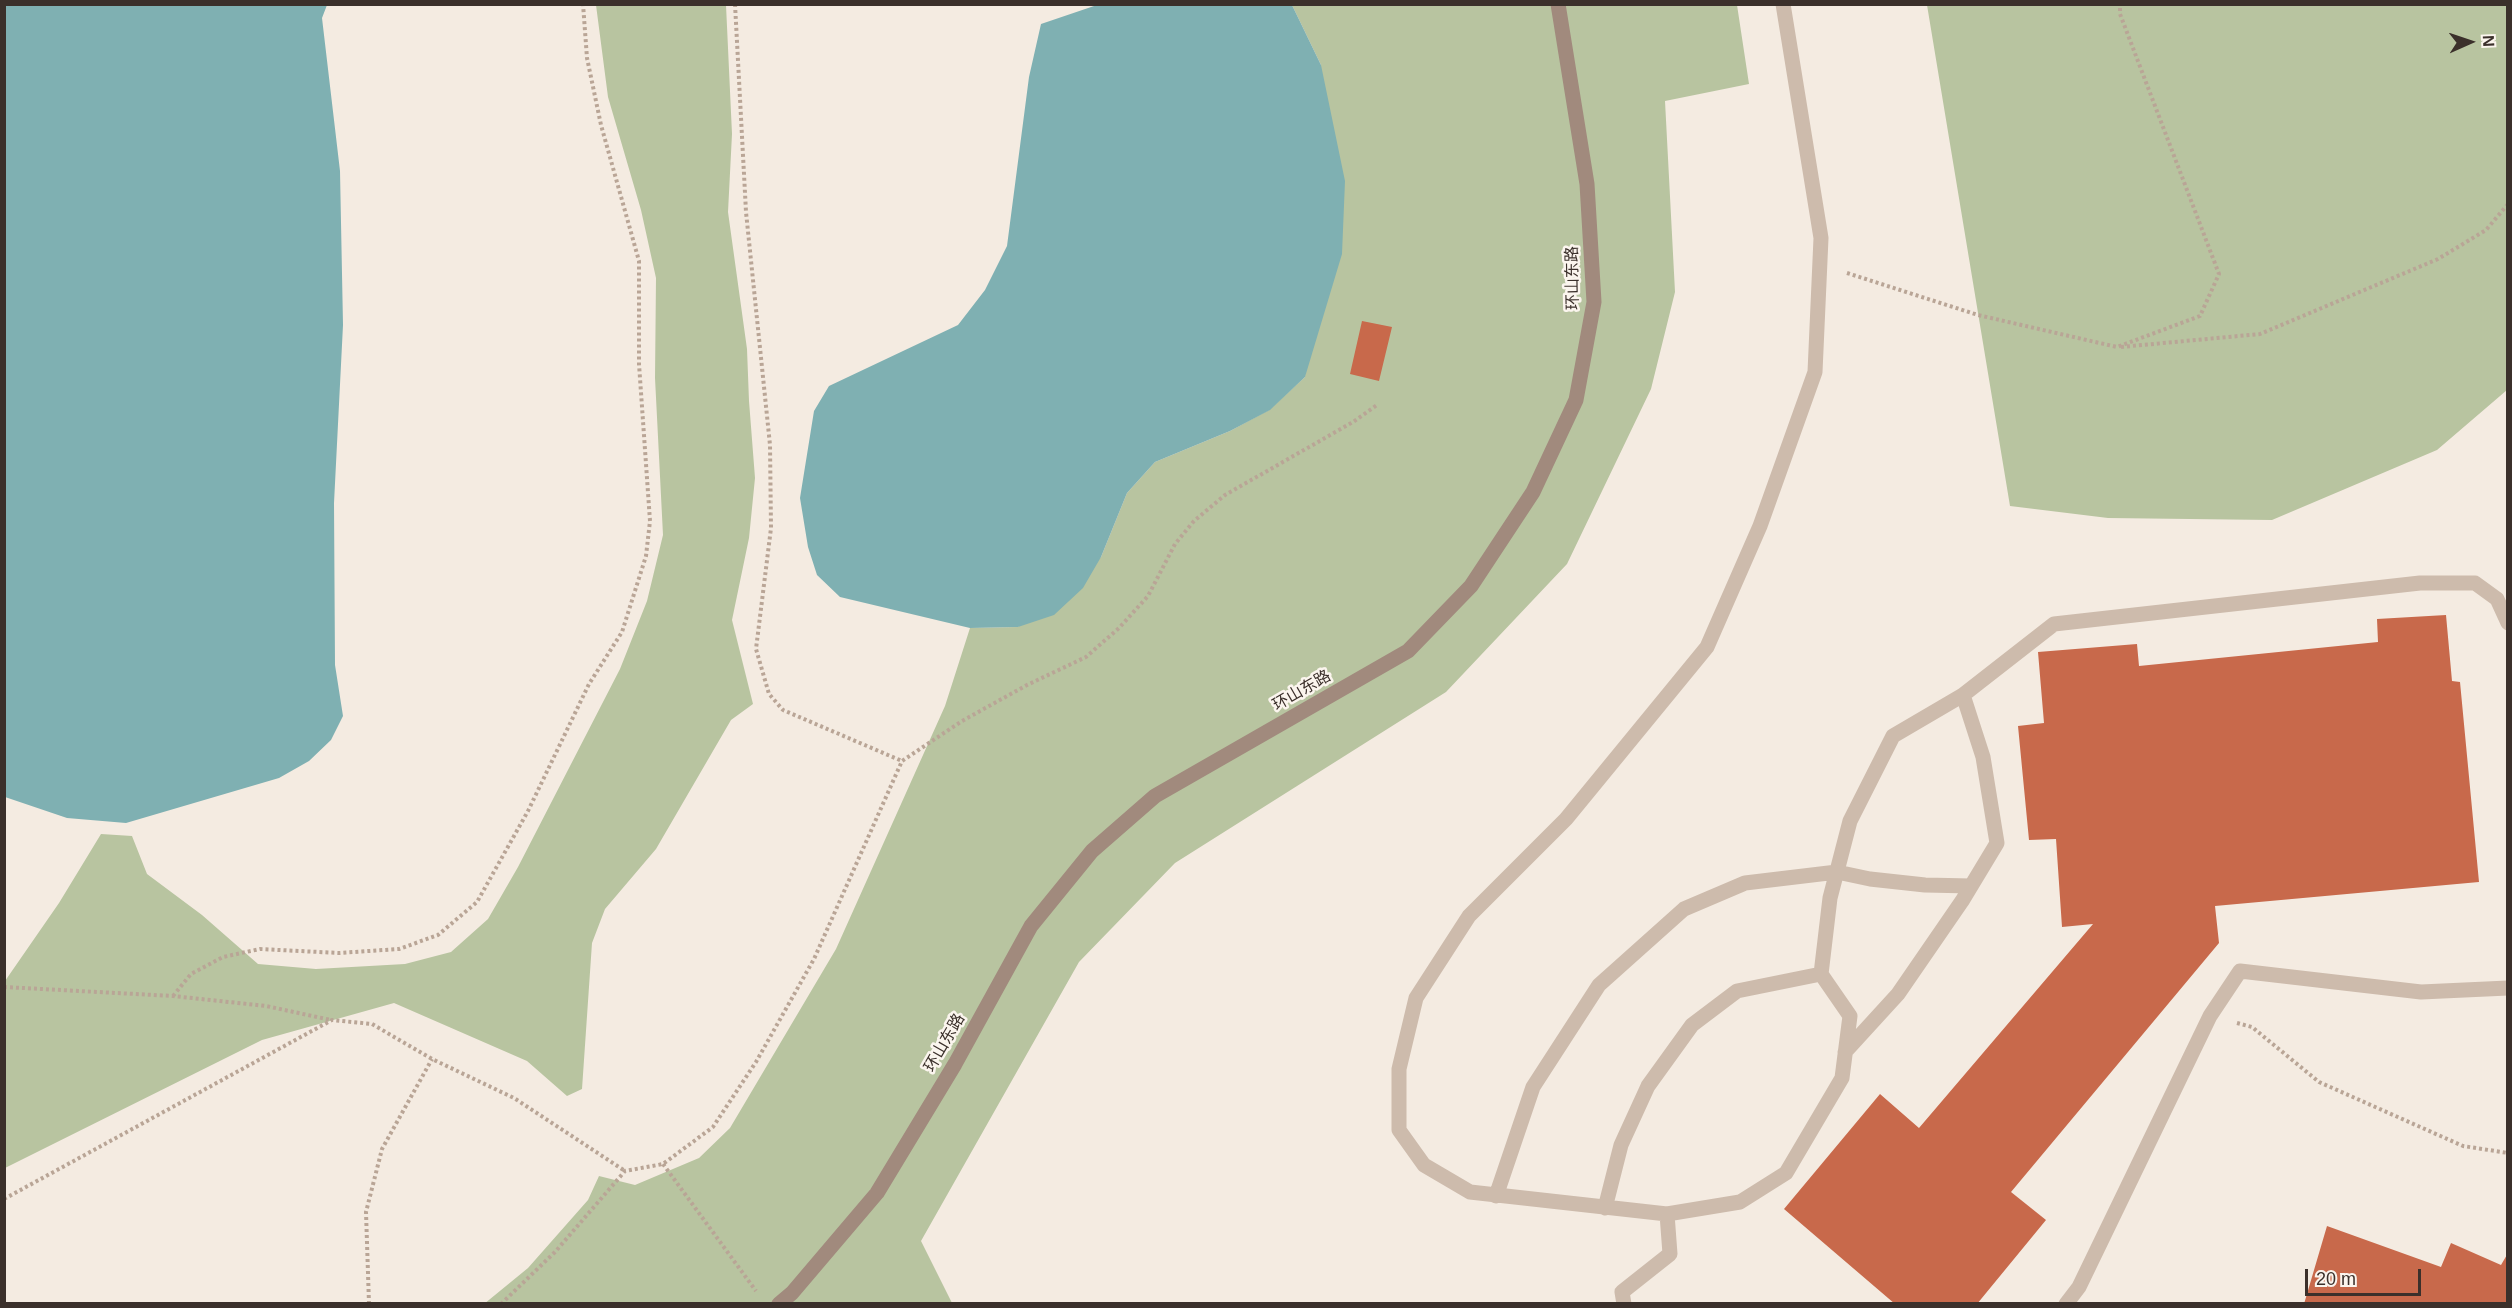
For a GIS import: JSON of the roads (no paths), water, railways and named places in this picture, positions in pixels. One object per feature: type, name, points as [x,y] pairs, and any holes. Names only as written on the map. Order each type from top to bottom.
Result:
[{"type":"street","name":"环山东路","points":[[779,1304],[792,1293],[877,1193],[955,1064],[1031,926],[1092,851],[1155,796],[1408,651],[1471,586],[1533,492],[1576,400],[1594,302],[1587,184],[1558,4]]},
{"type":"lane","points":[[1783,4],[1821,238],[1815,372],[1760,526],[1707,647],[1566,819],[1469,916],[1416,998],[1399,1069],[1399,1130],[1424,1165],[1470,1192],[1666,1214],[1740,1202],[1786,1173],[1842,1078],[1850,1016],[1821,974],[1830,898],[1850,821],[1893,736],[1963,695],[2054,624],[2420,583],[2475,583],[2497,599],[2508,623]]},
{"type":"lane","points":[[1845,1052],[1898,994],[1971,886],[1997,843],[1983,756],[1963,695]]},
{"type":"lane","points":[[1496,1196],[1533,1087],[1599,985],[1684,909],[1745,884],[1837,872],[1903,883],[1971,886]]},
{"type":"lane","points":[[2066,1304],[2079,1287],[2210,1016],[2240,971],[2421,992],[2508,988]]},
{"type":"lane","points":[[1605,1208],[1621,1145],[1648,1086],[1692,1025],[1737,991],[1821,974]]},
{"type":"lane","points":[[1634,1304],[1623,1298],[1670,1254],[1666,1214]]},
{"type":"water","points":[[4,5],[327,5],[322,18],[340,171],[343,325],[334,503],[335,665],[343,716],[331,740],[309,761],[279,778],[126,823],[67,818],[5,797]]},
{"type":"water","points":[[1097,5],[1292,5],[1321,65],[1345,181],[1342,254],[1305,377],[1270,410],[1230,431],[1155,462],[1127,493],[1101,557],[1083,588],[1054,615],[1018,627],[970,628],[840,597],[817,575],[808,547],[800,498],[814,411],[829,386],[958,325],[985,290],[1007,246],[1029,77],[1041,24]]}]
